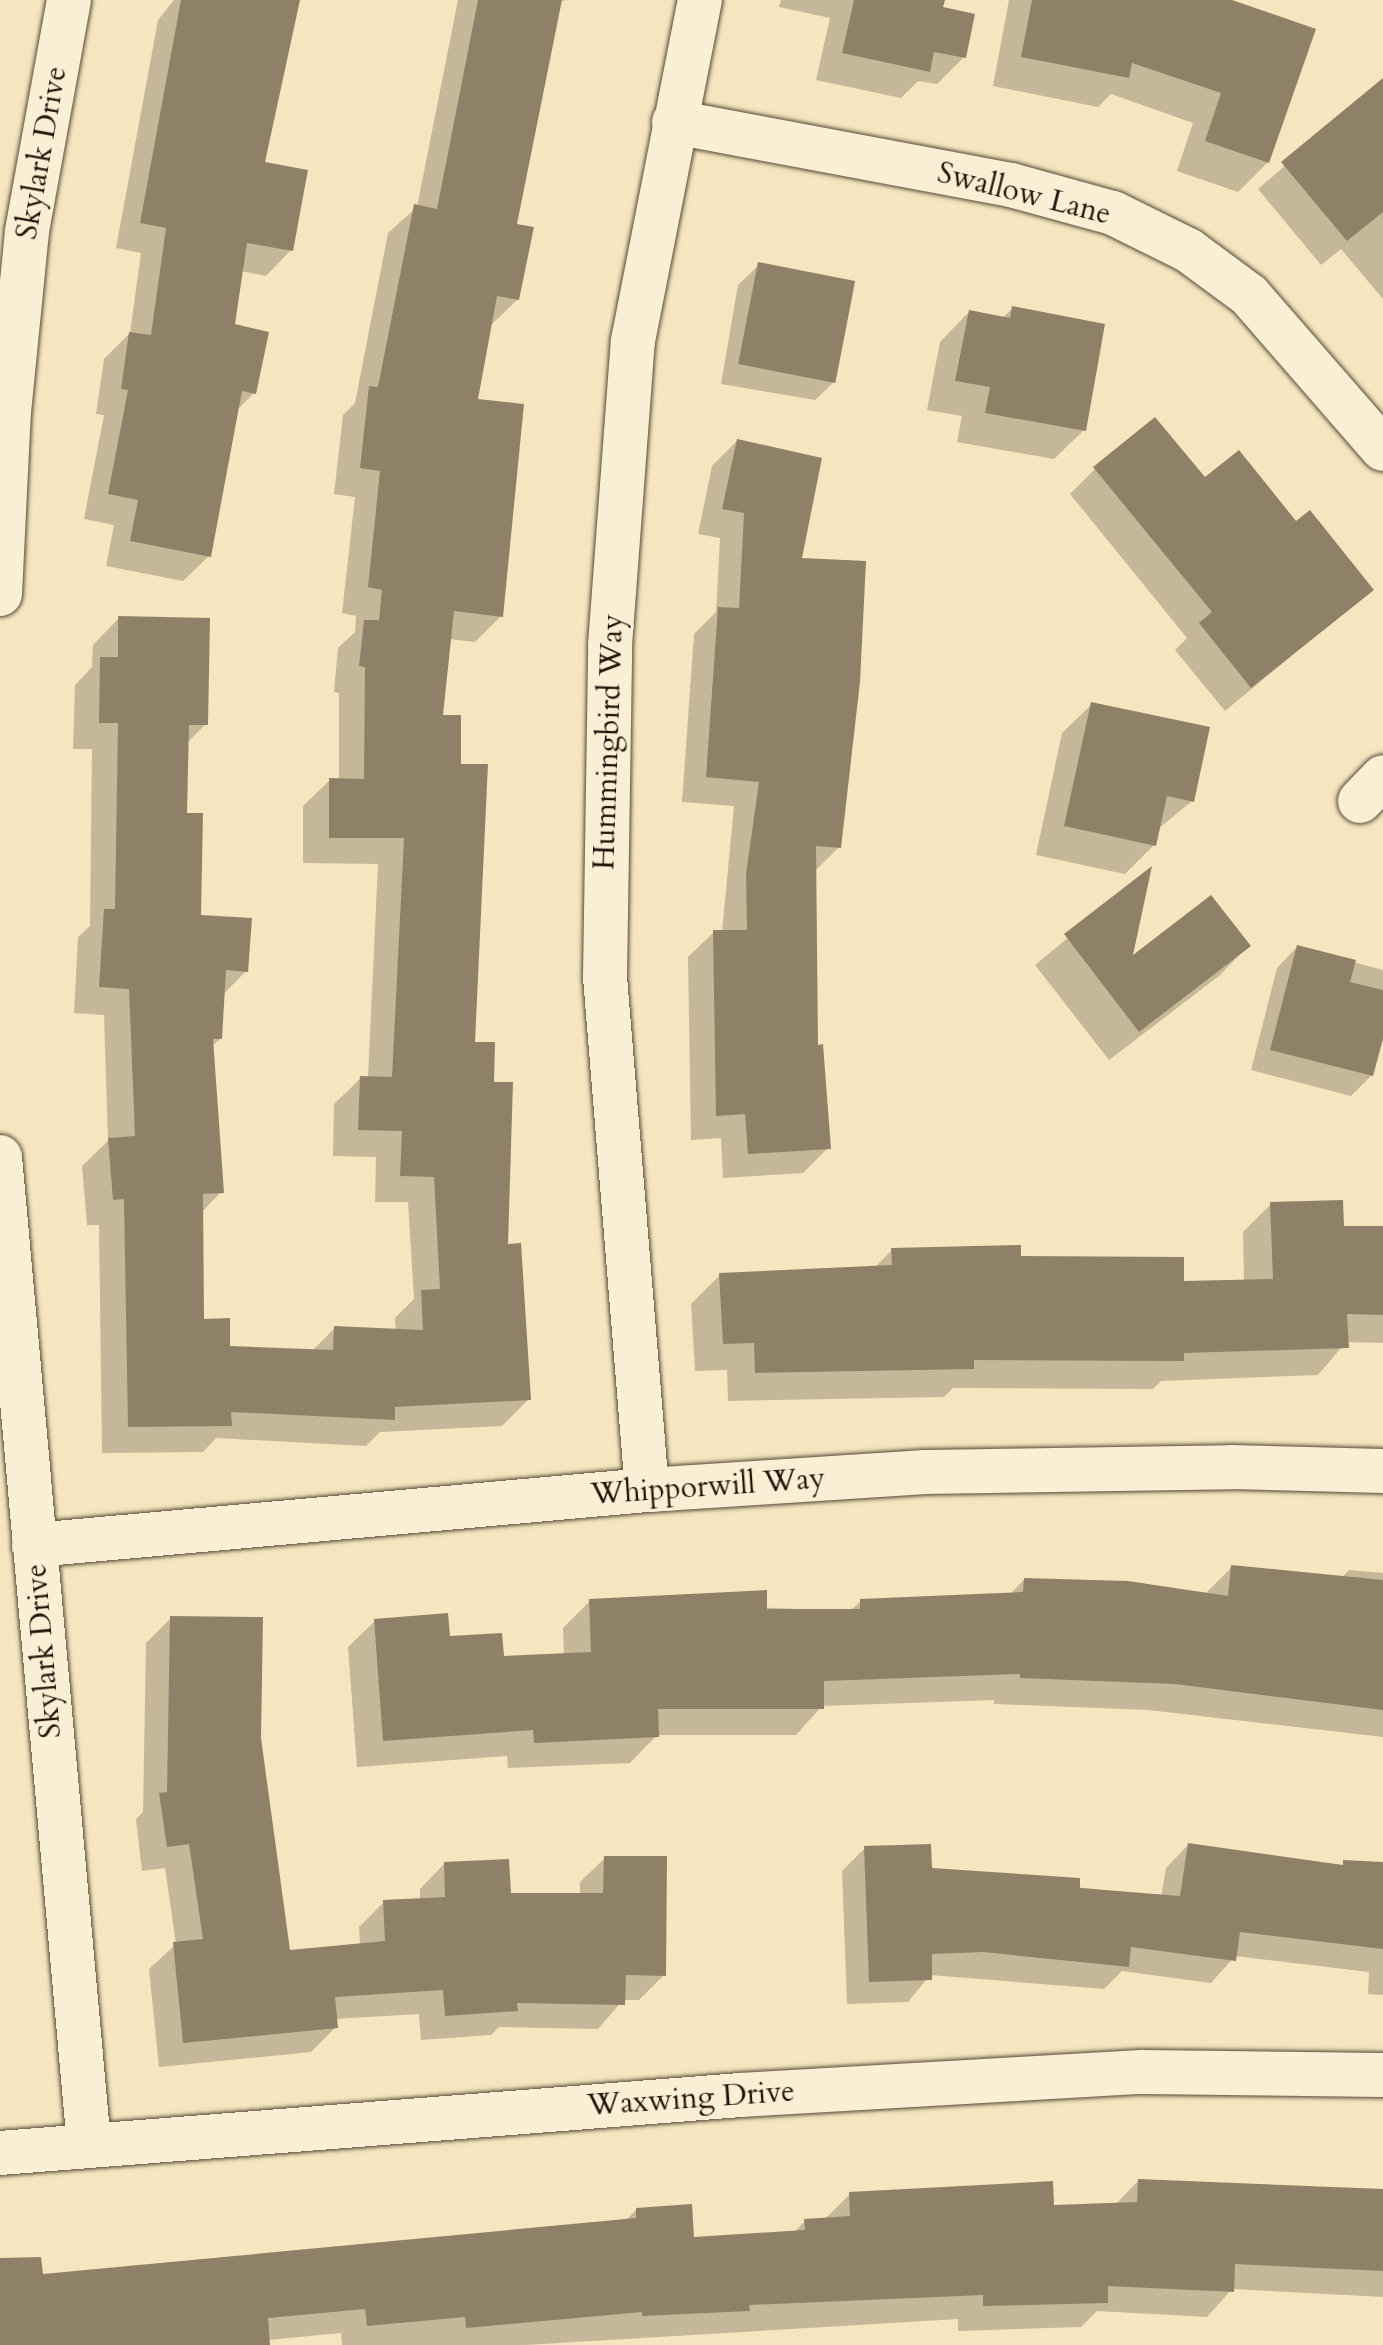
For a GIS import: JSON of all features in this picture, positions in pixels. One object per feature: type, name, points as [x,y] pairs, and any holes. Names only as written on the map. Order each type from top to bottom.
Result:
[{"type":"street","name":"Skylark Drive","points":[[0,594],[9,412],[27,231],[69,0]]},
{"type":"street","name":"Hummingbird Way","points":[[647,1490],[605,977],[610,645],[633,341],[700,0]]},
{"type":"street","name":"Swallow Lane","points":[[674,122],[1011,185],[1113,213],[1188,250],[1249,295],[1383,449]]},
{"type":"street","name":"Skylark Drive","points":[[0,1157],[89,2144]]},
{"type":"street","name":"Whipporwill Way","points":[[34,1545],[647,1490],[925,1472],[1231,1467],[1383,1471]]},
{"type":"street","name":"Waxwing Drive","points":[[0,2153],[740,2095],[1125,2073],[1383,2075]]},
{"type":"building","points":[[181,0],[300,0],[265,162],[308,170],[293,251],[247,243],[235,324],[269,332],[256,394],[242,391],[211,557],[130,541],[138,500],[108,494],[128,390],[121,389],[129,332],[151,335],[166,228],[140,223]]},
{"type":"building","points":[[478,0],[562,0],[517,224],[534,227],[519,300],[497,296],[478,399],[524,404],[503,617],[454,611],[443,715],[461,715],[461,764],[488,764],[475,1042],[495,1042],[494,1082],[513,1082],[508,1244],[521,1243],[531,1400],[395,1407],[395,1420],[231,1412],[232,1426],[128,1427],[124,1199],[113,1200],[108,1138],[135,1136],[129,989],[99,987],[104,909],[115,909],[118,723],[99,723],[100,657],[118,657],[118,616],[210,618],[208,725],[189,725],[187,813],[203,813],[201,915],[252,918],[248,972],[226,970],[222,1039],[213,1039],[224,1193],[203,1194],[204,1319],[230,1318],[230,1346],[333,1350],[334,1326],[423,1330],[421,1290],[440,1289],[434,1177],[400,1176],[402,1131],[358,1130],[360,1076],[392,1077],[404,838],[329,838],[329,778],[364,779],[365,667],[359,666],[364,620],[379,620],[382,590],[368,587],[380,471],[360,468],[369,386],[378,387],[414,204],[437,209]]},
{"type":"building","points":[[854,0],[945,0],[943,7],[975,14],[966,58],[934,52],[930,72],[842,53]]},
{"type":"building","points":[[1032,0],[1232,0],[1316,29],[1269,163],[1205,141],[1221,93],[1132,63],[1129,78],[1021,57]]},
{"type":"building","points":[[1383,78],[1383,212],[1347,241],[1281,162]]},
{"type":"building","points":[[758,262],[855,281],[835,383],[738,364]]},
{"type":"building","points":[[1012,306],[1105,324],[1086,431],[985,413],[990,387],[955,381],[969,310],[1010,318]]},
{"type":"building","points":[[1155,417],[1205,477],[1239,450],[1296,521],[1310,510],[1374,590],[1251,688],[1199,623],[1212,612],[1093,467]]},
{"type":"building","points":[[737,439],[822,458],[802,558],[866,561],[860,682],[841,848],[816,846],[818,1045],[823,1044],[831,1149],[748,1154],[745,1114],[716,1116],[713,930],[747,930],[746,874],[759,782],[706,777],[718,607],[739,608],[744,513],[722,509]]},
{"type":"building","points":[[1091,702],[1210,727],[1194,802],[1167,796],[1156,846],[1064,826]]},
{"type":"building","points":[[1152,866],[1133,955],[1211,895],[1251,946],[1139,1032],[1064,934]]},
{"type":"building","points":[[1297,945],[1356,960],[1350,982],[1383,990],[1383,1039],[1373,1076],[1270,1050]]},
{"type":"building","points":[[1343,1200],[1344,1226],[1383,1226],[1383,1315],[1347,1314],[1349,1348],[1184,1353],[1184,1361],[974,1360],[974,1369],[755,1373],[754,1343],[723,1344],[719,1273],[892,1265],[891,1248],[1021,1245],[1021,1256],[1184,1257],[1184,1281],[1273,1279],[1270,1202]]},
{"type":"building","points":[[1231,1565],[1383,1580],[1383,1710],[1175,1684],[1020,1678],[1020,1674],[824,1681],[824,1709],[658,1709],[659,1737],[534,1743],[533,1730],[383,1741],[374,1619],[448,1613],[450,1636],[502,1633],[504,1656],[591,1652],[589,1599],[767,1590],[767,1609],[860,1609],[860,1599],[1023,1592],[1024,1578],[1128,1581],[1228,1596]]},
{"type":"building","points":[[170,1616],[263,1617],[261,1738],[290,1950],[385,1941],[383,1900],[445,1897],[444,1862],[509,1859],[511,1893],[603,1893],[604,1856],[667,1856],[666,1976],[626,1975],[625,2005],[517,2003],[518,2011],[445,2016],[443,1990],[335,1997],[338,2028],[183,2043],[173,1942],[203,1939],[189,1844],[167,1847],[159,1793],[167,1792]]},
{"type":"building","points":[[1188,1843],[1343,1865],[1343,1860],[1383,1862],[1383,1949],[1240,1932],[1236,1961],[1131,1947],[1129,1967],[983,1952],[932,1954],[932,1980],[869,1982],[864,1846],[931,1844],[932,1868],[1080,1878],[1080,1888],[1180,1896]]},
{"type":"building","points":[[1138,2179],[1383,2189],[1383,2271],[1235,2264],[1234,2292],[1108,2286],[1108,2303],[983,2306],[983,2295],[749,2305],[750,2311],[642,2316],[642,2312],[466,2328],[465,2317],[367,2326],[365,2309],[268,2318],[270,2345],[0,2345],[0,2258],[41,2257],[43,2274],[636,2218],[636,2208],[692,2204],[694,2237],[805,2230],[804,2219],[850,2216],[849,2192],[1053,2181],[1054,2205],[1137,2202]]}]
